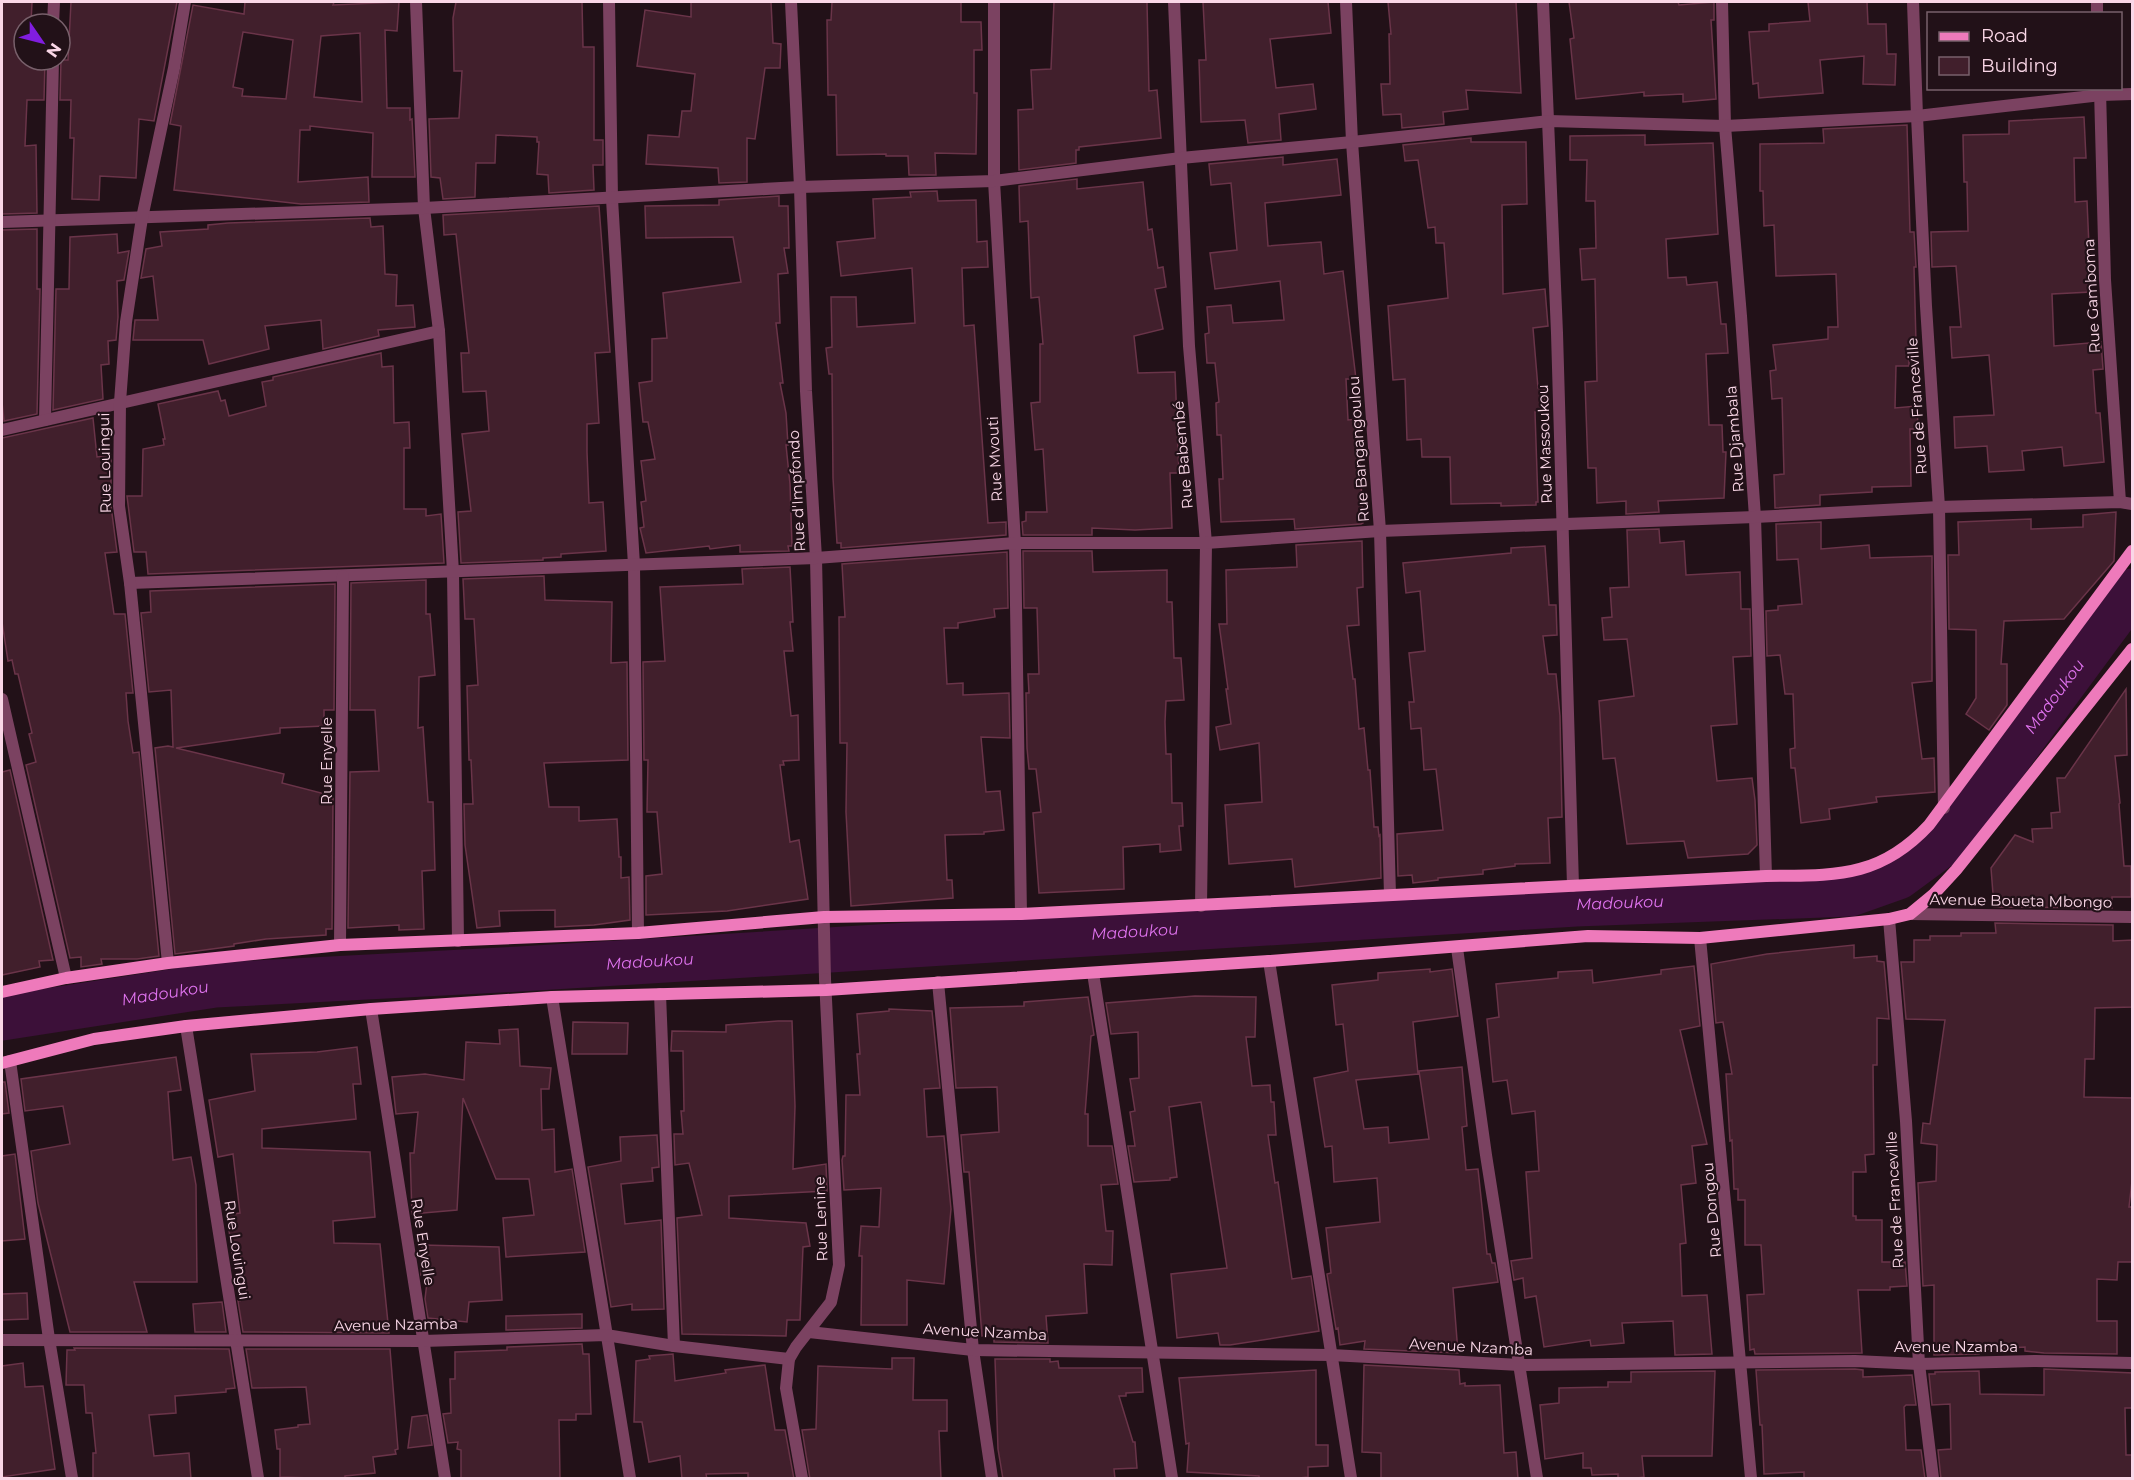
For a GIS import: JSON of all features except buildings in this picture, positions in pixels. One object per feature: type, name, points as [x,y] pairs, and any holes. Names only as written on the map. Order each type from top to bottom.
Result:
[{"type":"main road","points":[[2,992],[66,978],[168,963],[340,945],[638,933],[824,916],[1021,914],[1766,876],[1807,876],[1856,871],[1874,866],[1914,842],[1944,808],[2133,551]]},
{"type":"main road","points":[[6,1062],[94,1039],[186,1026],[371,1009],[552,997],[660,994],[826,984],[938,982],[1093,973],[1457,948],[1588,936],[1700,938],[1889,919],[1910,914],[1933,895],[1956,870],[2133,649]]},
{"type":"street","name":"Rue Louingui","points":[[168,963],[130,583],[119,506],[120,402],[126,322],[142,218],[174,68],[185,2]]},
{"type":"street","points":[[416,2],[424,208],[439,331],[453,572],[458,941]]},
{"type":"street","points":[[609,2],[612,199],[634,565],[638,933]]},
{"type":"street","name":"Rue d'Impfondo","points":[[791,2],[800,187],[806,391],[816,558],[826,984]]},
{"type":"street","name":"Rue Mvouti","points":[[994,2],[994,181],[1015,543],[1021,914]]},
{"type":"street","name":"Rue Babembé","points":[[1174,2],[1189,346],[1206,543],[1201,906]]},
{"type":"street","name":"Rue Bangangoulou","points":[[1346,2],[1352,142],[1380,531],[1390,895]]},
{"type":"street","name":"Rue Massoukou","points":[[1543,2],[1549,121],[1573,886]]},
{"type":"street","name":"Rue Djambala","points":[[1722,2],[1725,126],[1755,517],[1766,876]]},
{"type":"street","name":"Rue de Franceville","points":[[1913,2],[1917,116],[1939,507],[1944,808]]},
{"type":"street","points":[[45,420],[52,72]]},
{"type":"street","points":[[2,222],[424,208],[800,187],[994,181],[1181,158],[1549,121],[1725,126],[1917,116],[2101,92],[2133,94]]},
{"type":"street","name":"Rue Gamboma","points":[[2101,92],[2105,279],[2126,503]]},
{"type":"street","points":[[2,430],[439,331]]},
{"type":"street","points":[[130,583],[816,558],[1015,543],[1206,543],[1380,531],[1755,517],[1939,507],[2126,503]]},
{"type":"street","name":"Rue Enyelle","points":[[340,945],[343,576]]},
{"type":"street","points":[[2,699],[66,978]]},
{"type":"street","name":"Avenue Boueta Mbongo","points":[[1910,914],[2133,917]]},
{"type":"street","name":"Rue de Franceville","points":[[1889,919],[1906,1121],[1919,1364],[1933,1479]]},
{"type":"street","name":"Rue Dongou","points":[[1700,938],[1751,1479]]},
{"type":"street","points":[[1457,948],[1486,1155],[1537,1479]]},
{"type":"street","points":[[1269,961],[1351,1479]]},
{"type":"street","points":[[1093,973],[1172,1479]]},
{"type":"street","points":[[938,982],[973,1350],[992,1479]]},
{"type":"street","name":"Rue Lenine","points":[[802,1479],[786,1388],[789,1359],[831,1302],[839,1265],[826,984]]},
{"type":"street","points":[[660,994],[674,1346]]},
{"type":"street","points":[[552,997],[630,1479]]},
{"type":"street","name":"Rue Enyelle","points":[[371,1009],[445,1479]]},
{"type":"street","name":"Rue Louingui","points":[[186,1026],[258,1479]]},
{"type":"street","points":[[6,1062],[72,1479]]},
{"type":"street","name":"Avenue Nzamba","points":[[808,1332],[973,1350],[1331,1355],[1520,1365],[1855,1361],[1919,1364],[2036,1361],[2133,1363]]},
{"type":"street","name":"Avenue Nzamba","points":[[2,1340],[423,1341],[606,1335],[674,1346],[789,1359]]},
{"type":"waterway","name":"Madoukou","points":[[2,1018],[215,985],[520,969],[1576,904],[1850,894],[1898,877],[1947,841],[2132,591]]}]
